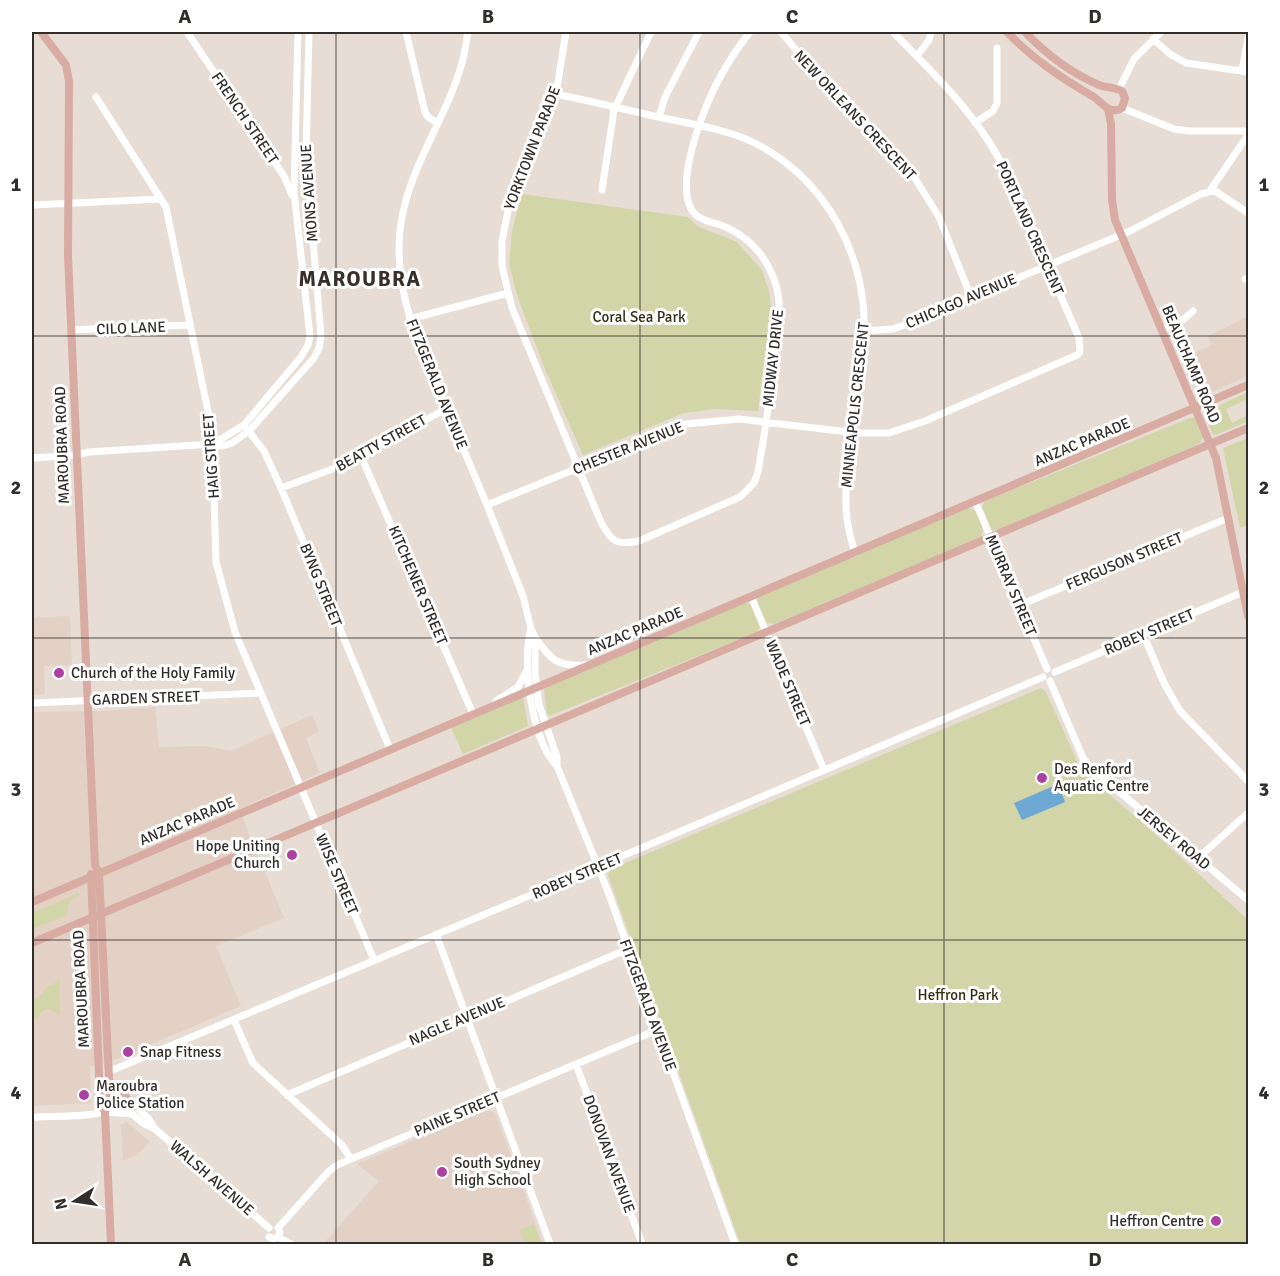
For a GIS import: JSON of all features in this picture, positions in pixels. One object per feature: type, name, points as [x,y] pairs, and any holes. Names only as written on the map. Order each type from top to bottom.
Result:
[{"type":"main road","name":"MAROUBRA ROAD","points":[[41,32],[62,60],[68,73],[71,330],[94,872],[100,914],[109,1077],[110,1100],[105,1112],[111,1245]]},
{"type":"main road","points":[[1007,32],[1054,74],[1106,107],[1120,109]]},
{"type":"main road","points":[[1024,32],[1070,70],[1114,89],[1125,98],[1111,124]]},
{"type":"main road","points":[[1106,107],[1104,95],[1114,89]]},
{"type":"main road","name":"BEAUCHAMP ROAD","points":[[1106,107],[1111,124],[1113,210],[1121,234],[1211,444],[1219,470],[1248,616]]},
{"type":"main road","name":"ANZAC PARADE","points":[[32,902],[94,872],[301,788],[1248,385]]},
{"type":"main road","points":[[32,942],[1248,428]]},
{"type":"main road","name":"MAROUBRA ROAD","points":[[94,872],[91,917],[99,1101],[105,1112]]},
{"type":"main road","points":[[109,1077],[135,1106]]},
{"type":"street","name":"FRENCH STREET","points":[[187,32],[284,176],[296,209]]},
{"type":"street","name":"MONS AVENUE","points":[[213,444],[244,425],[301,357],[308,345],[309,323],[294,180],[297,140],[298,32]]},
{"type":"street","name":"MONS AVENUE","points":[[32,458],[213,444],[223,446],[240,439],[249,432],[308,366],[319,348],[320,322],[306,156],[309,32]]},
{"type":"street","points":[[406,32],[425,112],[437,123]]},
{"type":"street","name":"FITZGERALD AVENUE","points":[[468,32],[462,64],[414,176],[404,206],[399,233],[402,285],[410,319],[523,596],[535,637],[532,688]]},
{"type":"street","name":"YORKTOWN PARADE","points":[[566,32],[556,94],[512,196],[506,217],[502,254],[508,293],[578,467]]},
{"type":"street","points":[[602,190],[615,107],[651,32]]},
{"type":"street","points":[[659,117],[665,97],[699,32]]},
{"type":"street","name":"MIDWAY DRIVE","points":[[578,467],[609,537],[616,542],[623,543],[639,541],[732,501],[746,492],[754,483],[758,472],[766,422],[780,307],[778,291],[767,262],[757,250],[737,233],[699,218],[688,204],[686,194],[695,137],[717,81],[750,32]]},
{"type":"street","name":"NEW ORLEANS CRESCENT","points":[[781,32],[811,68],[865,121],[913,175],[939,217],[971,297]]},
{"type":"street","name":"PORTLAND CRESCENT","points":[[892,32],[917,56],[988,140],[1011,180],[1079,338],[1080,352]]},
{"type":"street","points":[[917,56],[929,40],[931,32]]},
{"type":"street","points":[[1114,89],[1129,65],[1161,32]]},
{"type":"street","points":[[1153,39],[1170,54],[1186,63],[1245,72],[1248,38]]},
{"type":"street","points":[[975,123],[993,111],[997,103],[997,48]]},
{"type":"street","name":"MINNEAPOLIS CRESCENT","points":[[556,94],[740,137],[762,147],[794,170],[822,198],[838,223],[855,262],[864,304],[864,331],[846,479],[848,527],[855,553]]},
{"type":"street","name":"HAIG STREET","points":[[96,97],[166,207],[205,392],[213,444],[216,562],[235,632],[301,788]]},
{"type":"street","points":[[1120,109],[1174,129],[1248,133]]},
{"type":"street","points":[[1209,192],[1248,133]]},
{"type":"street","points":[[1209,192],[1215,191],[1248,213]]},
{"type":"street","name":"CHICAGO AVENUE","points":[[864,331],[904,326],[1121,234],[1209,192]]},
{"type":"street","points":[[32,205],[161,199]]},
{"type":"street","points":[[410,319],[508,293]]},
{"type":"street","points":[[1162,330],[1184,319],[1193,311]]},
{"type":"street","name":"CILO LANE","points":[[71,330],[190,325]]},
{"type":"street","name":"CHESTER AVENUE","points":[[487,506],[686,424],[739,419],[881,434],[904,429],[1073,358],[1080,352]]},
{"type":"street","name":"BEATTY STREET","points":[[281,488],[346,465],[446,409]]},
{"type":"street","name":"BYNG STREET","points":[[244,425],[264,451],[281,488],[390,749]]},
{"type":"street","name":"KITCHENER STREET","points":[[361,456],[477,712]]},
{"type":"street","name":"MURRAY STREET","points":[[975,501],[1047,669]]},
{"type":"street","name":"FERGUSON STREET","points":[[1020,605],[1228,518]]},
{"type":"street","name":"ROBEY STREET","points":[[1055,672],[1243,592]]},
{"type":"street","name":"WADE STREET","points":[[751,596],[824,770]]},
{"type":"street","name":"FITZGERALD AVENUE","points":[[531,629],[528,637],[528,668],[541,726],[557,757],[557,766],[598,866],[735,1245]]},
{"type":"street","points":[[1143,634],[1164,683],[1180,711],[1248,782]]},
{"type":"street","points":[[535,637],[555,661],[571,666],[589,665]]},
{"type":"street","points":[[477,712],[515,690],[528,668]]},
{"type":"street","points":[[1047,669],[1053,669],[1055,677],[1047,679],[1044,671],[1047,669]]},
{"type":"street","name":"ROBEY STREET","points":[[109,1077],[374,960],[824,770],[1047,679]]},
{"type":"street","name":"JERSEY ROAD","points":[[1047,679],[1087,763],[1248,900]]},
{"type":"street","name":"GARDEN STREET","points":[[32,703],[260,693]]},
{"type":"street","name":"WISE STREET","points":[[301,788],[374,960]]},
{"type":"street","points":[[1198,858],[1248,813]]},
{"type":"street","points":[[436,934],[550,1245]]},
{"type":"street","name":"NAGLE AVENUE","points":[[287,1095],[628,949]]},
{"type":"street","points":[[234,1020],[253,1063],[342,1144],[351,1159]]},
{"type":"street","name":"PAINE STREET","points":[[278,1228],[337,1165],[657,1030]]},
{"type":"street","name":"DONOVAN AVENUE","points":[[576,1064],[642,1245]]},
{"type":"street","points":[[32,1116],[90,1115],[118,1106],[135,1106]]},
{"type":"street","name":"WALSH AVENUE","points":[[135,1106],[149,1119],[155,1129]]},
{"type":"street","name":"WALSH AVENUE","points":[[105,1112],[132,1114],[155,1129],[269,1228]]},
{"type":"street","points":[[269,1237],[267,1232],[273,1226],[280,1232],[278,1237]]},
{"type":"street","points":[[269,1237],[273,1239],[278,1237],[291,1245]]},
{"type":"street","points":[[262,1245],[269,1237]]},
{"type":"shaded area","points":[[1248,316],[1248,376],[1207,394],[1204,393],[1200,390],[1185,357],[1212,345],[1208,336]]},
{"type":"shaded area","points":[[70,616],[72,665],[44,666],[45,694],[32,695],[32,618]]},
{"type":"shaded area","points":[[155,707],[159,747],[206,746],[231,751],[312,715],[319,732],[306,738],[320,773],[239,809],[284,918],[216,946],[241,1006],[119,1058],[90,1067],[91,1103],[32,1106],[32,712],[102,711]]},
{"type":"shaded area","name":"South Sydney High School","points":[[485,1110],[496,1115],[543,1244],[323,1244],[379,1181],[357,1164]]},
{"type":"shaded area","points":[[127,1122],[150,1142],[138,1154],[123,1161],[121,1125]]},
{"type":"green space","name":"Coral Sea Park","points":[[522,194],[688,217],[697,226],[737,242],[762,270],[770,295],[771,314],[758,411],[714,409],[684,413],[583,455],[547,374],[518,298],[509,264],[512,230]]},
{"type":"green space","points":[[1248,392],[1248,399],[1226,409],[1232,423],[1248,415],[1248,421],[1216,435],[1213,434],[1205,412]]},
{"type":"green space","points":[[1190,418],[1195,418],[1203,437],[1201,442],[998,530],[991,529],[982,507],[985,501]]},
{"type":"green space","points":[[1248,438],[1248,526],[1240,527],[1223,448]]},
{"type":"green space","points":[[968,508],[977,511],[983,527],[981,537],[774,624],[766,623],[756,600],[759,597]]},
{"type":"green space","points":[[744,603],[750,604],[760,627],[757,632],[549,716],[547,714],[544,689],[548,686]]},
{"type":"green space","name":"Heffron Park","points":[[1041,688],[1046,692],[1081,770],[1161,839],[1248,920],[1248,1244],[742,1244],[608,875],[611,869]]},
{"type":"green space","points":[[523,697],[528,726],[463,754],[451,727]]},
{"type":"green space","points":[[79,893],[80,895],[69,902],[67,915],[32,929],[32,913]]},
{"type":"green space","points":[[59,979],[60,1016],[45,1009],[39,1015],[38,1020],[32,1018],[32,1001]]},
{"type":"green space","points":[[534,1224],[541,1244],[525,1244],[519,1230]]},
{"type":"water","points":[[1058,784],[1065,802],[1022,820],[1014,803]]},
{"type":"place","name":"Church of the Holy Family","points":[[59,673]]},
{"type":"place","name":"Des Renford Aquatic Centre","points":[[1042,778]]},
{"type":"place","name":"Hope Uniting Church","points":[[292,855]]},
{"type":"place","name":"Snap Fitness","points":[[128,1052]]},
{"type":"place","name":"Maroubra Police Station","points":[[84,1095]]},
{"type":"place","name":"South Sydney High School","points":[[442,1172]]},
{"type":"place","name":"Heffron Centre","points":[[1216,1221]]},
{"type":"district","name":"MAROUBRA","points":[[360,279]]}]
